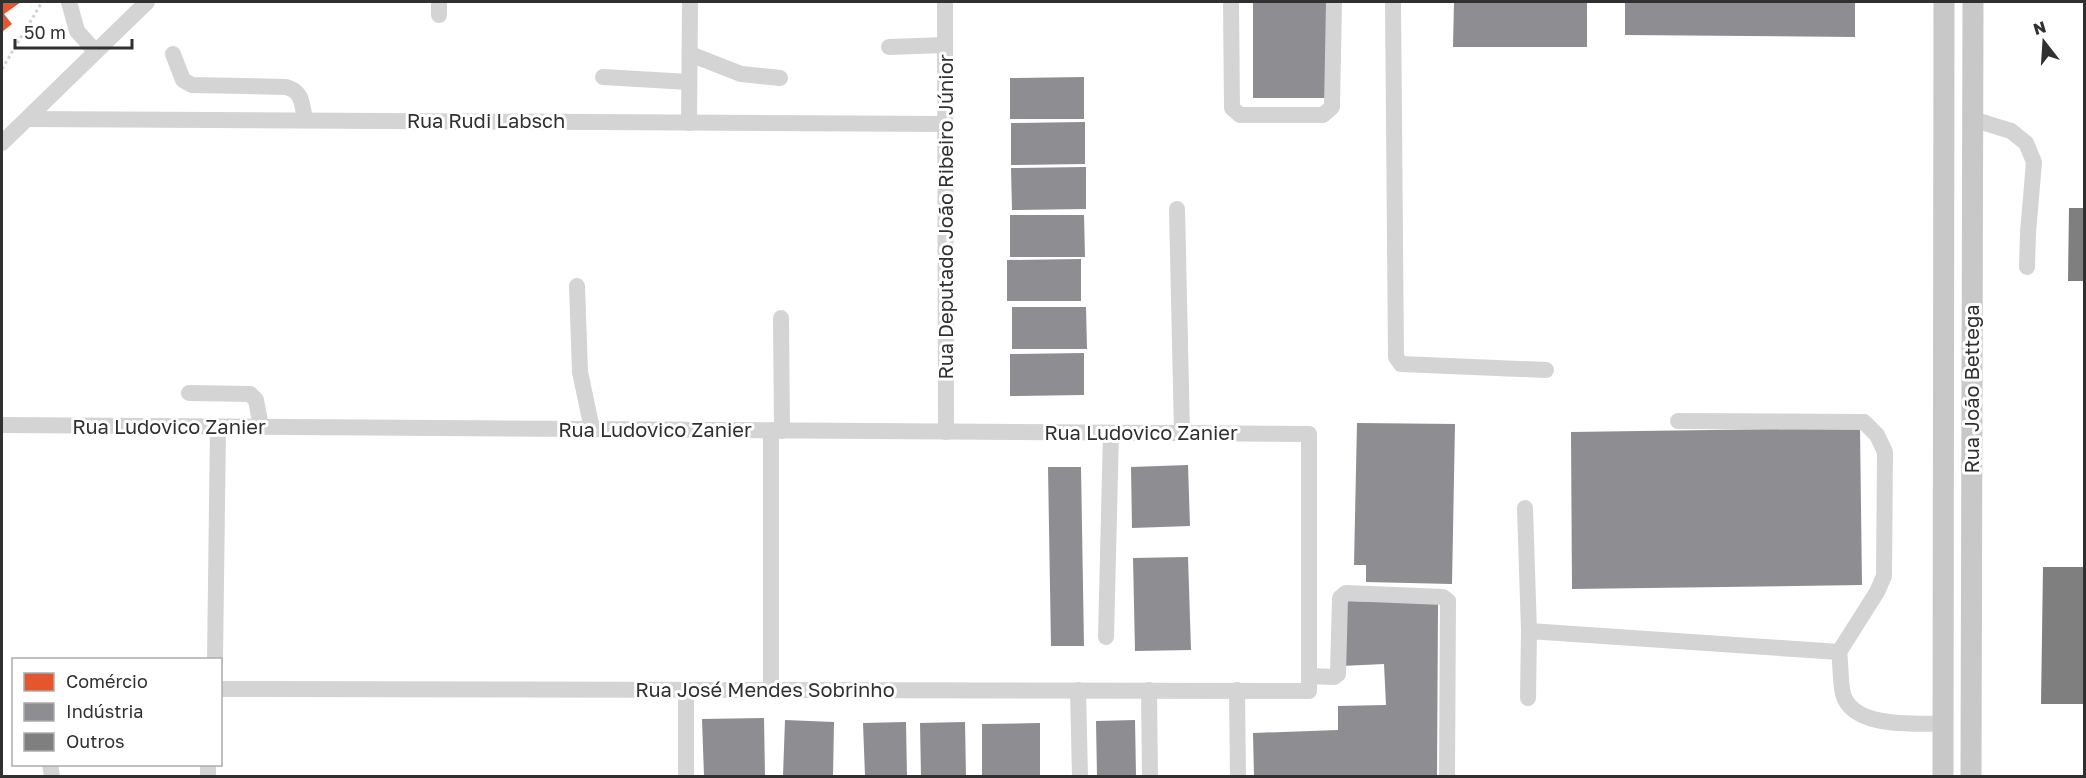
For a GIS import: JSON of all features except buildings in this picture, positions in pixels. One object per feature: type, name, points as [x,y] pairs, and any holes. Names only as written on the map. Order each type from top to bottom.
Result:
[{"type":"main road","name":"Rua João Bettega","points":[[1943,777],[1944,2]]},
{"type":"main road","name":"Rua João Bettega","points":[[1971,777],[1972,2]]},
{"type":"main road","points":[[1944,363],[1972,362]]},
{"type":"main road","points":[[1943,398],[1972,398]]},
{"type":"street","points":[[69,2],[77,31],[95,51]]},
{"type":"street","points":[[2,143],[147,2]]},
{"type":"street","points":[[689,123],[690,2]]},
{"type":"street","name":"Rua Deputado João Ribeiro Júnior","points":[[945,2],[946,432]]},
{"type":"street","points":[[1231,2],[1232,108],[1240,115],[1323,115],[1328,112],[1332,107],[1334,2]]},
{"type":"street","points":[[1393,2],[1396,357],[1401,364],[1546,370]]},
{"type":"street","points":[[889,47],[945,45]]},
{"type":"street","points":[[173,54],[183,80],[192,86],[294,89],[300,95],[305,120]]},
{"type":"street","points":[[690,54],[741,74],[780,78]]},
{"type":"street","points":[[603,77],[689,82]]},
{"type":"street","name":"Rua Rudi Labsch","points":[[27,118],[945,124]]},
{"type":"street","points":[[1972,119],[2011,131],[2026,143],[2034,162],[2027,267]]},
{"type":"street","points":[[1177,209],[1182,433]]},
{"type":"street","points":[[577,286],[580,372],[592,429]]},
{"type":"street","points":[[771,690],[781,318]]},
{"type":"street","points":[[189,393],[250,394],[256,400],[261,427]]},
{"type":"street","points":[[1678,421],[1864,422],[1877,435],[1885,452],[1884,576],[1877,592],[1839,652],[1844,696],[1853,709],[1866,719],[1943,724]]},
{"type":"street","name":"Rua Ludovico Zanier","points":[[2,425],[1309,434],[1309,683]]},
{"type":"street","points":[[216,658],[218,427]]},
{"type":"street","points":[[1106,636],[1112,433]]},
{"type":"street","points":[[1525,508],[1529,630],[1528,698]]},
{"type":"street","name":"Rua José Mendes Sobrinho","points":[[222,689],[1237,690],[1309,683],[1338,674],[1340,598],[1346,593],[1443,597],[1448,601],[1448,777]]},
{"type":"street","points":[[1529,630],[1839,652]]},
{"type":"street","points":[[686,690],[687,777]]},
{"type":"street","points":[[1077,690],[1080,777]]},
{"type":"street","points":[[1149,690],[1150,777]]},
{"type":"street","points":[[1237,690],[1238,777]]},
{"type":"path","points":[[2,69],[42,2]]}]
